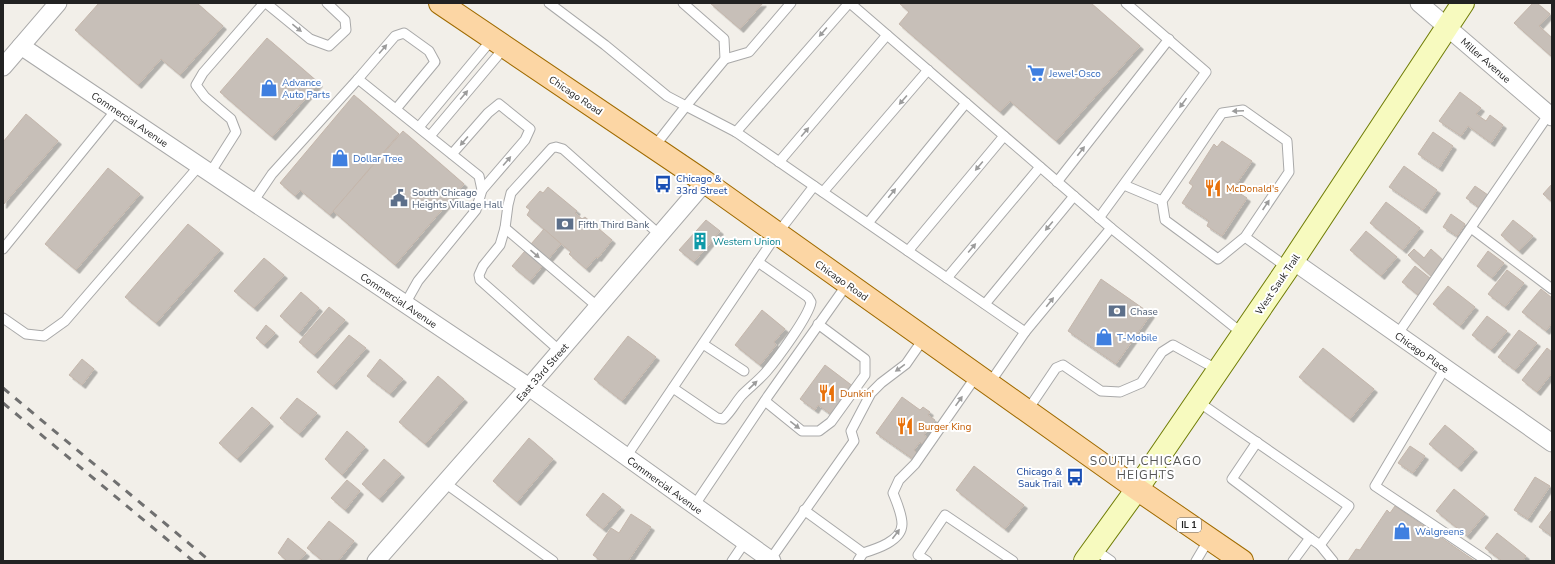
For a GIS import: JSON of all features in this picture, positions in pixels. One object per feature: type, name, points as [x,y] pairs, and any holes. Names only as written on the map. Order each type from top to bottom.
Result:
[{"type":"main road","name":"Chicago Road","points":[[440,3],[705,182],[1137,489],[1242,561]]},
{"type":"main road","name":"West Sauk Trail","points":[[1097,557],[1137,489],[1290,264],[1463,3]]},
{"type":"street","points":[[3,67],[58,3]]},
{"type":"street","name":"Miller Avenue","points":[[1419,3],[1551,114]]},
{"type":"street","name":"Commercial Avenue","points":[[22,46],[529,387],[771,560]]},
{"type":"street","name":"East 33rd Street","points":[[376,561],[598,308],[705,182]]},
{"type":"street","name":"Chicago Place","points":[[1290,264],[1397,335],[1552,444]]},
{"type":"lane","points":[[3,318],[26,334],[44,336],[65,321],[236,132],[231,119],[205,97],[196,85],[203,73],[265,3],[310,39],[329,46],[346,30],[345,20],[327,3]]},
{"type":"lane","points":[[549,3],[605,45],[668,96],[736,132],[1026,332]]},
{"type":"lane","points":[[683,3],[724,39],[725,59]]},
{"type":"lane","points":[[654,147],[725,59],[749,52],[791,3]]},
{"type":"lane","points":[[736,132],[849,3],[1099,218],[1243,334]]},
{"type":"lane","points":[[1099,218],[1206,72],[1126,3]]},
{"type":"lane","points":[[253,202],[272,174],[395,36],[404,33],[429,51],[435,62],[396,109]]},
{"type":"lane","points":[[779,162],[887,35]]},
{"type":"lane","points":[[1057,182],[1168,39]]},
{"type":"lane","points":[[419,127],[499,43]]},
{"type":"lane","points":[[430,136],[499,43]]},
{"type":"lane","points":[[823,192],[928,70]]},
{"type":"lane","points":[[358,79],[479,176],[482,190]]},
{"type":"lane","points":[[868,223],[966,103]]},
{"type":"lane","points":[[405,304],[418,280],[476,210],[482,190],[525,140],[530,129],[498,104],[488,113],[452,154]]},
{"type":"lane","points":[[3,249],[116,110]]},
{"type":"lane","points":[[1243,110],[1287,141],[1289,172],[1245,237],[1218,258],[1165,220],[1162,201],[1222,113],[1243,110]]},
{"type":"lane","points":[[1397,335],[1551,114]]},
{"type":"lane","points":[[908,251],[1004,136]]},
{"type":"lane","points":[[560,351],[480,280],[479,275],[483,266],[500,245],[505,228],[511,193],[548,152],[552,148],[556,147],[562,149],[660,235]]},
{"type":"lane","points":[[947,278],[1040,167]]},
{"type":"lane","points":[[1124,185],[1162,201]]},
{"type":"lane","points":[[626,457],[777,234],[814,186]]},
{"type":"lane","points":[[985,304],[1074,196]]},
{"type":"lane","points":[[505,228],[598,308]]},
{"type":"lane","points":[[858,561],[863,553],[892,541],[898,534],[902,526],[901,516],[893,493],[899,480],[919,459],[983,380],[1026,332],[1111,228]]},
{"type":"lane","points":[[1471,228],[1552,289]]},
{"type":"lane","points":[[1245,237],[1290,264]]},
{"type":"lane","points":[[673,388],[717,418],[722,419],[728,415],[741,396],[766,372],[810,308],[811,302],[808,297],[758,262]]},
{"type":"lane","points":[[694,506],[818,324],[848,283]]},
{"type":"lane","points":[[765,401],[802,431],[819,431],[831,422],[865,374],[865,359],[818,324]]},
{"type":"lane","points":[[771,560],[804,510],[854,441],[851,431],[871,393],[881,383],[906,364],[924,338]]},
{"type":"lane","points":[[703,344],[744,371]]},
{"type":"lane","points":[[1027,411],[1056,368],[1063,365],[1101,391],[1120,392],[1140,383],[1162,352],[1173,344],[1218,370]]},
{"type":"lane","points":[[1445,368],[1375,486],[1487,561]]},
{"type":"lane","points":[[1197,401],[1349,506],[1320,546]]},
{"type":"lane","points":[[1257,442],[1232,479],[1320,546],[1332,561]]},
{"type":"lane","points":[[445,483],[553,561]]},
{"type":"lane","points":[[804,510],[863,553]]},
{"type":"lane","points":[[927,561],[918,555],[945,515],[1013,561]]},
{"type":"lane","points":[[1293,561],[1310,538]]},
{"type":"lane","points":[[1196,561],[1210,539]]},
{"type":"lane","points":[[732,561],[745,542]]},
{"type":"building","points":[[99,3],[197,3],[223,26],[180,75],[161,59],[138,85],[75,30]]},
{"type":"building","points":[[710,3],[763,3],[740,29]]},
{"type":"building","name":"Jewel-Osco","points":[[899,3],[1091,3],[1140,46],[1056,141],[1010,101],[1000,112],[899,24],[909,12]]},
{"type":"building","points":[[1533,3],[1537,3],[1550,14],[1539,26],[1552,38],[1552,57],[1514,23]]},
{"type":"building","name":"Advance Auto Parts","points":[[267,38],[319,83],[272,137],[220,92]]},
{"type":"building","points":[[1460,92],[1481,108],[1476,114],[1486,121],[1490,115],[1503,125],[1491,143],[1468,126],[1461,136],[1439,121]]},
{"type":"building","name":"Dollar Tree","points":[[354,95],[399,134],[330,215],[300,190],[295,196],[280,183]]},
{"type":"building","points":[[26,114],[58,141],[3,205],[3,142]]},
{"type":"building","name":"South Chicago Heights Village Hall","points":[[403,131],[464,184],[395,265],[333,211]]},
{"type":"building","points":[[1433,132],[1453,146],[1439,168],[1418,154]]},
{"type":"building","name":"McDonald's","points":[[1222,141],[1252,161],[1233,189],[1247,198],[1222,236],[1207,226],[1209,221],[1182,203],[1193,186],[1189,183],[1214,144],[1217,147]]},
{"type":"building","points":[[1404,166],[1437,190],[1423,210],[1389,187]]},
{"type":"building","points":[[108,168],[140,194],[76,270],[45,244]]},
{"type":"building","points":[[1552,184],[1552,202],[1543,194]]},
{"type":"building","points":[[1475,186],[1488,195],[1480,208],[1466,198]]},
{"type":"building","name":"Fifth Third Bank","points":[[548,187],[577,211],[575,213],[582,219],[585,217],[612,240],[598,258],[596,257],[586,269],[569,254],[571,252],[527,215],[530,210],[526,207],[540,191],[543,193]]},
{"type":"building","points":[[1386,202],[1420,228],[1403,250],[1370,223]]},
{"type":"building","points":[[1451,214],[1465,224],[1457,236],[1443,227]]},
{"type":"building","name":"Western Union","points":[[706,220],[720,231],[694,262],[679,250]]},
{"type":"building","points":[[1513,220],[1533,236],[1519,251],[1501,235]]},
{"type":"building","points":[[188,224],[220,250],[156,323],[125,297]]},
{"type":"building","points":[[544,229],[561,244],[530,281],[512,266]]},
{"type":"building","points":[[1366,231],[1397,257],[1381,276],[1350,250]]},
{"type":"building","points":[[1414,249],[1424,258],[1431,249],[1445,262],[1432,277],[1408,255]]},
{"type":"building","points":[[1488,251],[1504,263],[1492,278],[1477,266]]},
{"type":"building","points":[[264,258],[284,275],[254,308],[234,291]]},
{"type":"building","points":[[1415,266],[1431,279],[1418,295],[1402,282]]},
{"type":"building","points":[[1507,270],[1524,283],[1505,307],[1488,294]]},
{"type":"building","points":[[1101,279],[1151,314],[1116,364],[1068,331]]},
{"type":"building","points":[[1448,286],[1475,307],[1460,326],[1433,304]]},
{"type":"building","points":[[1541,289],[1552,298],[1552,323],[1546,331],[1522,312]]},
{"type":"building","points":[[301,292],[319,308],[299,333],[280,316]]},
{"type":"building","points":[[329,307],[345,320],[314,355],[299,342]]},
{"type":"building","points":[[762,310],[785,329],[774,342],[776,345],[760,365],[735,345]]},
{"type":"building","points":[[1487,316],[1507,331],[1491,350],[1472,335]]},
{"type":"building","points":[[266,325],[275,333],[264,345],[256,338]]},
{"type":"building","points":[[1519,330],[1537,343],[1515,370],[1498,357]]},
{"type":"building","points":[[349,335],[366,348],[333,386],[317,372]]},
{"type":"building","points":[[628,336],[656,357],[622,401],[594,379]]},
{"type":"building","points":[[1323,348],[1374,389],[1350,419],[1299,377]]},
{"type":"building","points":[[1547,348],[1552,352],[1552,373],[1537,392],[1522,380]]},
{"type":"building","points":[[82,359],[94,369],[82,385],[69,375]]},
{"type":"building","points":[[380,359],[403,379],[390,394],[367,376]]},
{"type":"building","name":"Dunkin'","points":[[825,365],[854,387],[832,415],[818,405],[815,410],[800,399]]},
{"type":"building","points":[[438,376],[464,399],[425,444],[399,422]]},
{"type":"building","name":"Burger King","points":[[902,397],[920,410],[923,407],[930,412],[928,415],[935,420],[924,435],[927,437],[922,444],[920,442],[914,450],[917,453],[913,459],[876,433]]},
{"type":"building","points":[[297,398],[317,413],[299,434],[280,418]]},
{"type":"building","points":[[252,407],[270,423],[237,459],[219,443]]},
{"type":"building","points":[[1445,425],[1474,449],[1458,468],[1429,444]]},
{"type":"building","points":[[347,431],[365,447],[342,475],[325,459]]},
{"type":"building","points":[[529,438],[553,459],[517,502],[493,481]]},
{"type":"building","points":[[1410,446],[1425,456],[1413,473],[1398,463]]},
{"type":"building","points":[[384,459],[401,474],[379,499],[362,484]]},
{"type":"building","points":[[974,466],[1024,505],[1005,529],[956,490]]},
{"type":"building","points":[[1535,477],[1550,486],[1528,519],[1514,510]]},
{"type":"building","points":[[347,480],[360,491],[345,510],[331,498]]},
{"type":"building","points":[[1454,489],[1485,514],[1467,536],[1436,511]]},
{"type":"building","points":[[603,493],[621,507],[603,529],[586,515]]},
{"type":"building","name":"Walgreens","points":[[1395,506],[1475,561],[1348,561],[1356,549],[1360,550],[1387,510],[1390,513]]},
{"type":"building","points":[[1552,511],[1552,536],[1539,527]]},
{"type":"building","points":[[631,514],[651,527],[628,561],[601,561],[593,555],[611,528],[619,533]]},
{"type":"building","points":[[329,521],[354,541],[338,561],[323,561],[307,548]]},
{"type":"building","points":[[1497,533],[1526,556],[1523,561],[1502,561],[1485,548]]},
{"type":"building","points":[[288,538],[306,553],[299,561],[287,561],[278,553]]},
{"type":"railway","points":[[3,388],[210,561]]},
{"type":"railway","points":[[3,403],[193,561]]},
{"type":"place","name":"Jewel-Osco","points":[[1036,73]]},
{"type":"place","name":"Advance Auto Parts","points":[[269,88]]},
{"type":"place","name":"Dollar Tree","points":[[340,158]]},
{"type":"place","name":"Chicago & 33rd Street","points":[[663,184]]},
{"type":"place","name":"McDonald's","points":[[1213,188]]},
{"type":"place","name":"South Chicago Heights Village Hall","points":[[399,198]]},
{"type":"place","name":"Fifth Third Bank","points":[[565,224]]},
{"type":"place","name":"Western Union","points":[[700,241]]},
{"type":"place","name":"Chase","points":[[1117,311]]},
{"type":"place","name":"T-Mobile","points":[[1104,337]]},
{"type":"place","name":"Dunkin'","points":[[827,393]]},
{"type":"place","name":"Burger King","points":[[905,426]]},
{"type":"place","name":"Chicago & Sauk Trail","points":[[1075,477]]},
{"type":"place","name":"Walgreens","points":[[1402,531]]},
{"type":"district","name":"SOUTH CHICAGO HEIGHTS","points":[[1146,468]]}]
